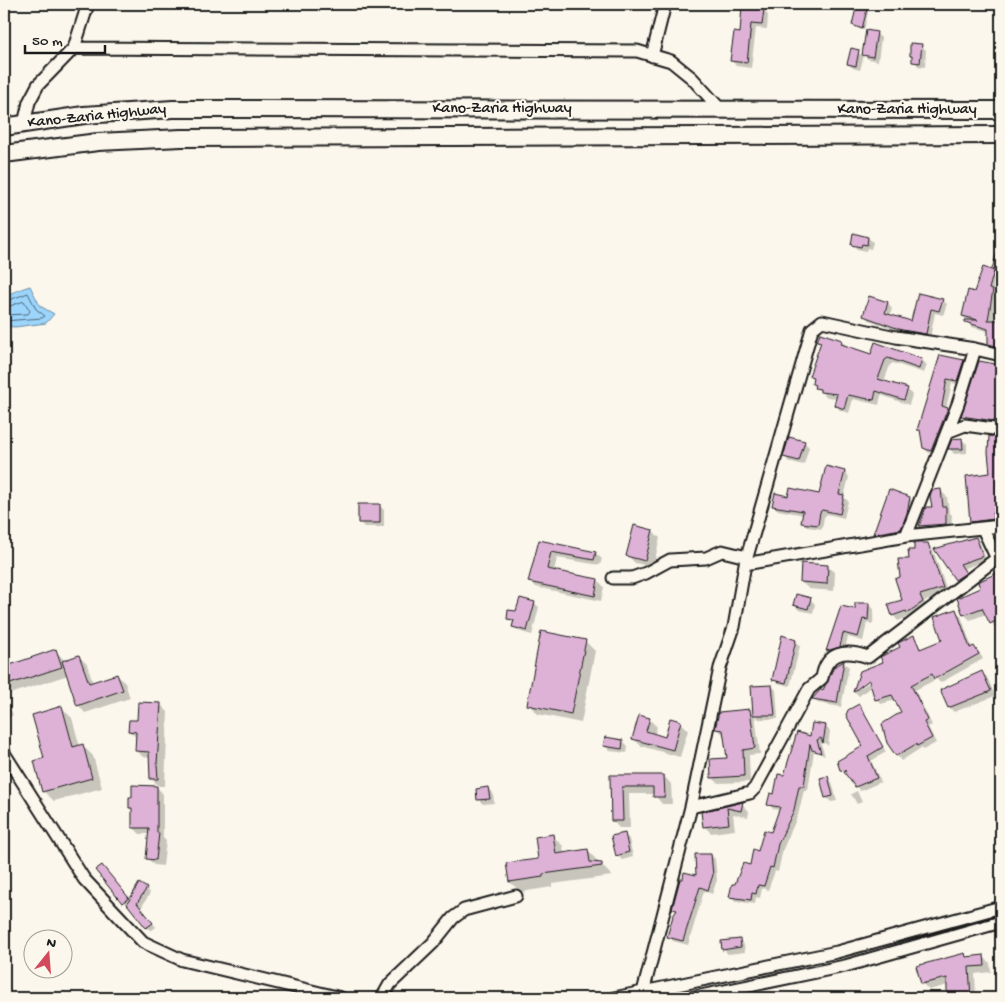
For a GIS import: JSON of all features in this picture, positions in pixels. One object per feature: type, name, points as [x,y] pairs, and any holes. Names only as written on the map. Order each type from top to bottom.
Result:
[{"type":"highway","name":"Kano-Zaria Highway","points":[[4,127],[84,115],[173,109],[1001,110]]},
{"type":"highway","name":"Kano-Zaria Highway","points":[[4,154],[98,142],[181,138],[1001,135]]},
{"type":"street","points":[[24,124],[29,102],[38,85],[74,48],[88,4]]},
{"type":"street","points":[[652,56],[665,4]]},
{"type":"street","points":[[74,48],[465,52],[637,51],[671,60],[692,78],[721,110]]},
{"type":"street","points":[[643,992],[691,807],[720,668],[734,627],[746,560],[814,325],[822,321],[896,337],[975,349],[1001,355]]},
{"type":"street","points":[[906,536],[958,404],[975,349]]},
{"type":"street","points":[[946,432],[965,425],[1001,430]]},
{"type":"street","points":[[613,578],[632,578],[670,560],[706,558],[722,551],[746,560],[906,536],[1001,526]]},
{"type":"street","points":[[691,807],[750,793],[756,788],[809,689],[822,678],[824,666],[834,655],[855,653],[868,658],[999,557],[983,529]]},
{"type":"street","points":[[4,753],[84,879],[143,942],[182,960],[341,998]]},
{"type":"street","points":[[382,998],[390,984],[434,943],[453,918],[464,910],[516,896]]},
{"type":"street","points":[[614,998],[837,952],[1001,908]]},
{"type":"street","points":[[691,998],[845,966],[1001,922]]},
{"type":"water","points":[[30,286],[40,306],[54,314],[46,323],[15,327],[4,326],[4,302],[6,298],[13,292]]},
{"type":"building","points":[[857,4],[868,5],[862,29],[852,25]]},
{"type":"building","points":[[742,6],[764,9],[762,25],[751,24],[747,63],[730,61],[734,32],[740,33]]},
{"type":"building","points":[[866,30],[877,32],[873,57],[862,55]]},
{"type":"building","points":[[910,43],[922,44],[920,63],[912,62]]},
{"type":"building","points":[[851,48],[859,50],[856,66],[847,64]]},
{"type":"building","points":[[853,233],[868,237],[867,245],[862,244],[861,247],[851,245]]},
{"type":"building","points":[[999,245],[1001,245],[1001,272],[992,269]]},
{"type":"building","points":[[983,267],[994,271],[989,289],[993,290],[988,320],[1001,320],[1001,347],[988,344],[988,329],[965,322],[965,320],[978,320],[962,316],[968,290],[974,292]]},
{"type":"building","points":[[918,293],[943,299],[939,311],[931,309],[926,334],[902,330],[863,316],[869,296],[888,302],[885,313],[911,321]]},
{"type":"building","points":[[820,333],[842,340],[841,344],[871,354],[875,342],[922,359],[919,369],[888,358],[885,360],[878,379],[908,388],[904,400],[876,391],[874,400],[848,395],[844,409],[834,405],[837,394],[820,392],[820,389],[814,388],[815,385],[812,384],[813,377],[809,376],[821,342],[817,341]]},
{"type":"building","points":[[940,355],[964,360],[957,381],[947,379],[942,406],[948,408],[931,451],[923,448],[920,430],[917,430]]},
{"type":"building","points":[[979,361],[1001,365],[1001,422],[961,416]]},
{"type":"building","points":[[989,436],[1000,437],[1001,512],[993,513],[994,519],[970,522],[966,476],[990,473]]},
{"type":"building","points":[[789,437],[805,441],[799,461],[783,457]]},
{"type":"building","points":[[962,438],[963,449],[948,449],[952,439]]},
{"type":"building","points":[[826,466],[845,471],[839,494],[844,495],[840,514],[822,510],[818,525],[801,523],[803,511],[772,506],[775,493],[788,496],[790,488],[819,494]]},
{"type":"building","points":[[889,489],[910,497],[907,513],[901,529],[873,534]]},
{"type":"building","points":[[941,489],[943,507],[946,507],[946,524],[919,526],[926,507],[932,507],[930,496],[932,490]]},
{"type":"building","points":[[358,504],[380,504],[380,523],[358,523]]},
{"type":"building","points":[[634,525],[653,530],[645,561],[626,556]]},
{"type":"building","points":[[976,537],[983,556],[960,564],[966,573],[955,580],[934,549]]},
{"type":"building","points":[[539,540],[596,552],[594,560],[551,552],[547,569],[598,579],[595,596],[528,582]]},
{"type":"building","points":[[914,543],[928,543],[943,588],[920,595],[923,602],[907,613],[906,611],[892,616],[888,604],[902,600],[895,579],[900,577],[898,559],[909,559],[908,550],[914,550]]},
{"type":"building","points":[[801,563],[828,565],[827,584],[800,582]]},
{"type":"building","points":[[1001,571],[1001,618],[990,624],[982,608],[963,615],[957,598],[980,588],[978,582]]},
{"type":"building","points":[[796,594],[811,598],[808,609],[793,605]]},
{"type":"building","points":[[520,598],[535,602],[527,631],[512,627],[514,620],[507,619],[508,610],[516,611]]},
{"type":"building","points":[[855,603],[869,603],[868,620],[863,619],[858,637],[843,633],[840,647],[826,651],[841,606],[855,609]]},
{"type":"building","points":[[956,609],[970,648],[974,646],[979,654],[934,679],[932,674],[911,685],[928,720],[924,722],[932,738],[917,746],[916,744],[896,756],[887,743],[882,724],[901,712],[892,695],[875,700],[869,680],[853,692],[860,671],[883,662],[880,657],[900,647],[898,643],[914,635],[920,649],[942,640],[934,617]]},
{"type":"building","points":[[541,631],[586,640],[571,714],[527,705]]},
{"type":"building","points":[[782,635],[796,640],[786,683],[772,680]]},
{"type":"building","points":[[56,649],[62,667],[4,686],[4,667]]},
{"type":"building","points":[[79,655],[89,683],[117,674],[123,690],[77,706],[62,661]]},
{"type":"building","points":[[844,661],[837,703],[812,699],[821,689],[823,690],[834,667]]},
{"type":"building","points":[[982,671],[991,691],[948,708],[940,690]]},
{"type":"building","points":[[772,685],[775,715],[753,715],[751,686]]},
{"type":"building","points":[[138,702],[161,703],[157,764],[158,779],[150,779],[149,752],[135,751],[136,732],[128,731],[129,720],[137,720]]},
{"type":"building","points":[[859,704],[883,747],[868,756],[877,778],[855,787],[844,772],[846,771],[840,770],[837,761],[863,746],[846,715],[848,710]]},
{"type":"building","points":[[62,706],[73,747],[83,744],[92,778],[42,792],[34,761],[44,758],[32,715]]},
{"type":"building","points":[[750,709],[755,748],[743,750],[744,776],[711,778],[710,759],[727,758],[723,730],[715,729],[719,712]]},
{"type":"building","points":[[639,715],[650,718],[646,731],[665,737],[670,718],[681,721],[673,750],[632,739]]},
{"type":"building","points":[[812,723],[826,725],[823,743],[821,738],[817,740],[821,753],[812,750],[810,744],[804,786],[799,786],[794,810],[778,844],[773,868],[770,867],[764,886],[758,885],[756,894],[752,893],[751,900],[729,897],[732,884],[735,884],[743,863],[750,865],[753,849],[758,851],[764,830],[771,832],[780,807],[767,805],[770,793],[774,794],[778,774],[784,775],[797,732],[810,736]]},
{"type":"building","points":[[605,737],[623,740],[622,749],[603,746]]},
{"type":"building","points":[[610,775],[664,775],[665,797],[653,797],[653,787],[622,787],[623,821],[611,821]]},
{"type":"building","points":[[828,776],[833,796],[825,798],[820,778]]},
{"type":"building","points":[[132,785],[157,786],[157,833],[159,833],[156,860],[146,859],[149,828],[132,828],[132,808],[129,808],[129,797],[132,797]]},
{"type":"building","points":[[488,787],[490,799],[477,800],[476,789]]},
{"type":"building","points":[[743,802],[741,811],[727,808],[729,824],[703,827],[701,812]]},
{"type":"building","points":[[625,833],[629,852],[616,856],[611,836]]},
{"type":"building","points":[[553,834],[556,854],[588,849],[590,862],[602,863],[602,866],[543,874],[543,877],[509,882],[506,863],[538,859],[535,837]]},
{"type":"building","points":[[695,854],[711,854],[713,875],[708,890],[700,887],[683,941],[667,937],[673,916],[677,910],[672,909],[680,879],[683,879],[684,872],[696,875]]},
{"type":"building","points":[[102,865],[129,898],[122,903],[95,870]]},
{"type":"building","points":[[139,883],[147,888],[137,903],[153,923],[146,928],[127,904]]},
{"type":"building","points":[[740,939],[741,947],[722,950],[721,941]]},
{"type":"building","points":[[965,953],[966,957],[984,955],[985,966],[969,967],[971,998],[947,998],[947,978],[921,984],[916,966]]}]
